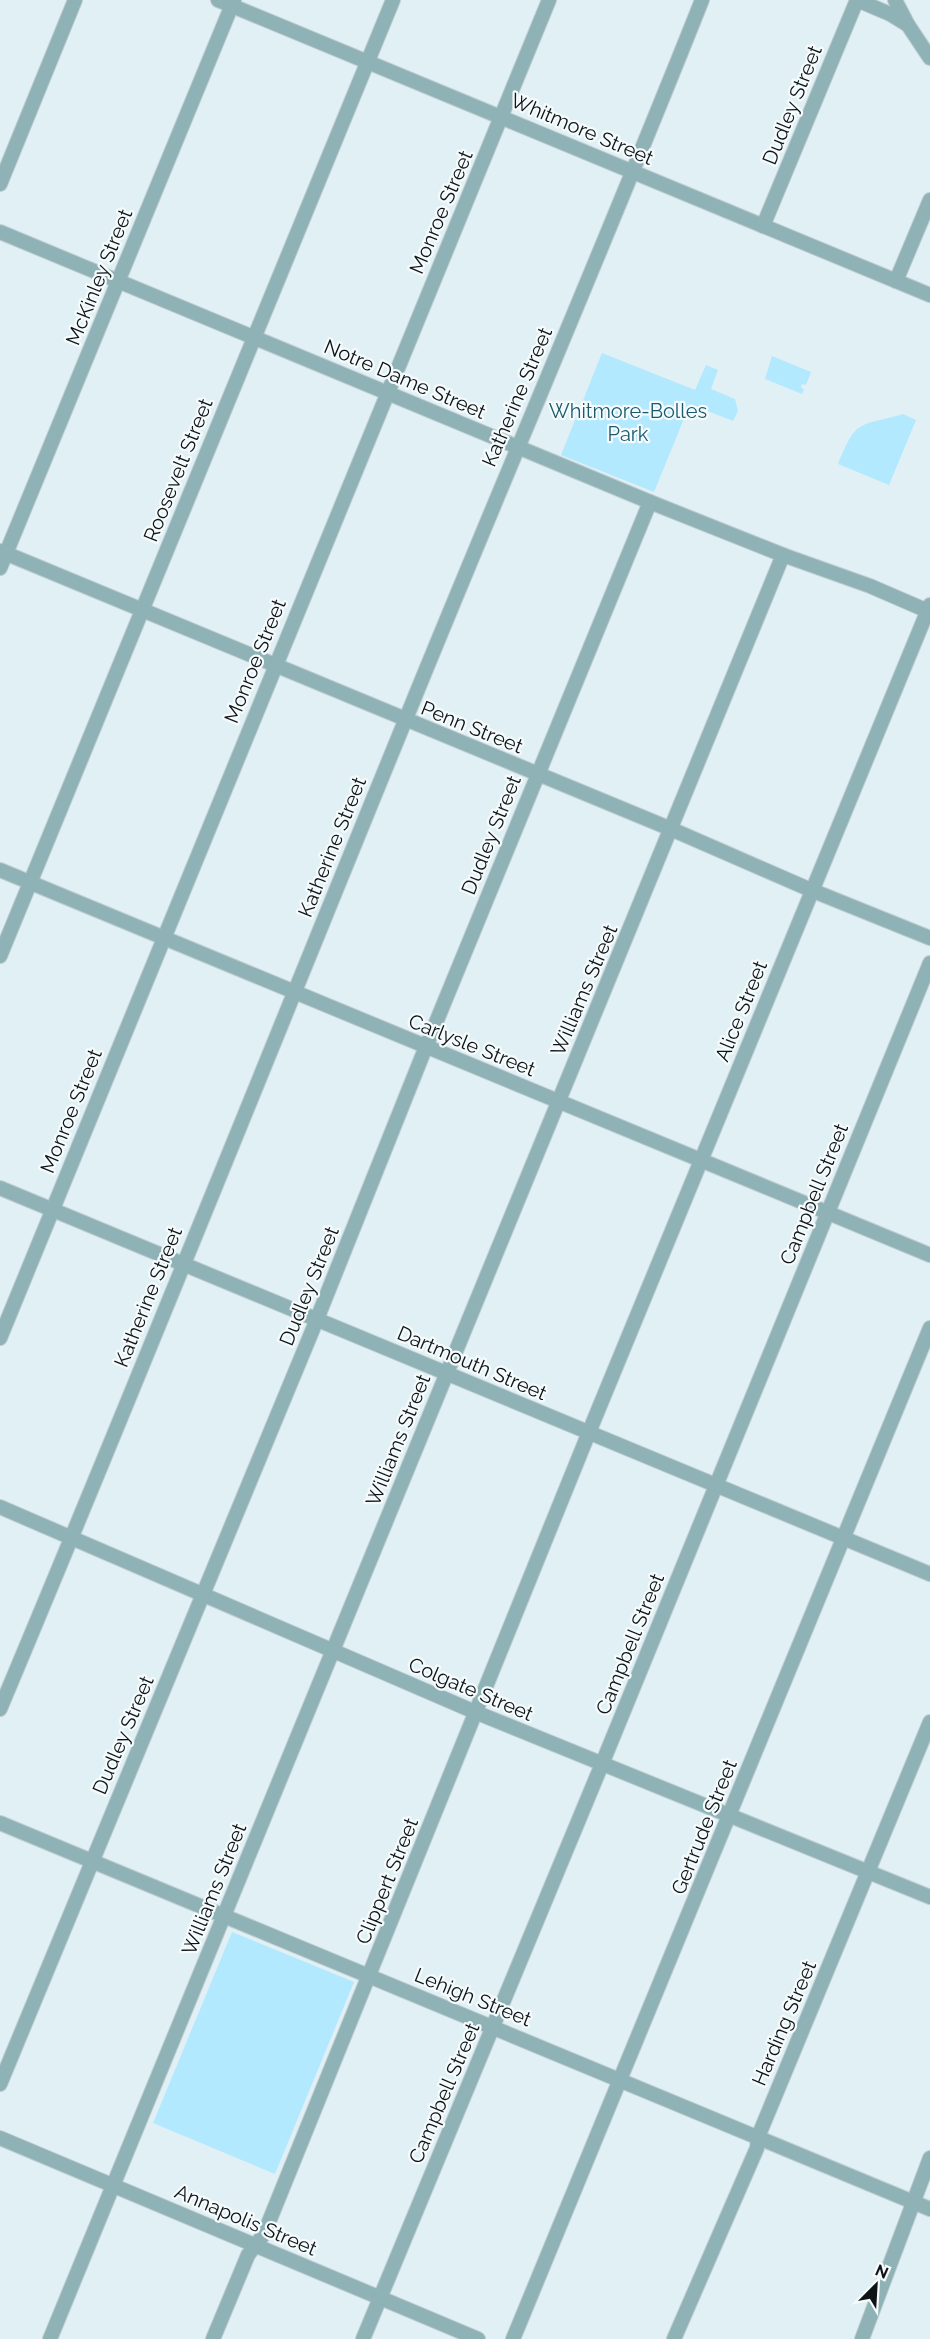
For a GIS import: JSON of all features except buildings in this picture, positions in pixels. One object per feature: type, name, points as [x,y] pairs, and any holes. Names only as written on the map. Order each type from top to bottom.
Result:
[{"type":"street","points":[[0,184],[75,0]]},
{"type":"street","name":"Whitmore Street","points":[[218,0],[233,3],[367,62],[930,295]]},
{"type":"street","name":"Roosevelt Street","points":[[0,956],[393,0]]},
{"type":"street","name":"Monroe Street","points":[[0,1338],[549,0]]},
{"type":"street","name":"Katherine Street","points":[[0,1709],[702,0]]},
{"type":"street","points":[[857,0],[890,14],[908,25]]},
{"type":"street","name":"Dudley Street","points":[[763,226],[857,0]]},
{"type":"street","points":[[895,0],[930,58]]},
{"type":"street","name":"McKinley Street","points":[[0,568],[3,553],[233,3]]},
{"type":"street","points":[[896,281],[930,200]]},
{"type":"street","name":"Notre Dame Street","points":[[0,232],[650,502],[783,555],[929,609]]},
{"type":"street","name":"Dudley Street","points":[[0,2084],[650,502]]},
{"type":"street","name":"Penn Street","points":[[3,553],[671,828],[811,890],[930,938]]},
{"type":"street","name":"Williams Street","points":[[50,2339],[783,555]]},
{"type":"street","name":"Alice Street","points":[[588,1433],[929,609]]},
{"type":"street","name":"Carlysle Street","points":[[0,870],[930,1256]]},
{"type":"street","name":"Campbell Street","points":[[363,2339],[602,1764],[930,963]]},
{"type":"street","name":"Dartmouth Street","points":[[0,1188],[930,1574]]},
{"type":"street","name":"Gertrude Street","points":[[513,2339],[930,1328]]},
{"type":"street","name":"Clippert Street","points":[[213,2339],[248,2255],[264,2234],[588,1433]]},
{"type":"street","name":"Colgate Street","points":[[0,1507],[475,1712],[930,1897]]},
{"type":"street","name":"Harding Street","points":[[674,2339],[757,2148],[758,2137],[930,1722]]},
{"type":"street","name":"Lehigh Street","points":[[0,1823],[930,2209]]},
{"type":"street","name":"Annapolis Street","points":[[0,2138],[478,2339]]},
{"type":"street","points":[[862,2339],[930,2158]]},
{"type":"green space","name":"Whitmore-Bolles Park","points":[[602,353],[695,390],[706,365],[718,370],[711,389],[735,399],[738,411],[733,421],[690,404],[654,492],[561,455]]},
{"type":"green space","points":[[772,356],[811,372],[806,385],[802,384],[801,388],[804,389],[802,394],[765,379]]},
{"type":"green space","points":[[903,414],[916,420],[889,485],[838,464],[855,431],[868,423]]},
{"type":"green space","points":[[232,1932],[354,1982],[275,2174],[153,2123]]}]
